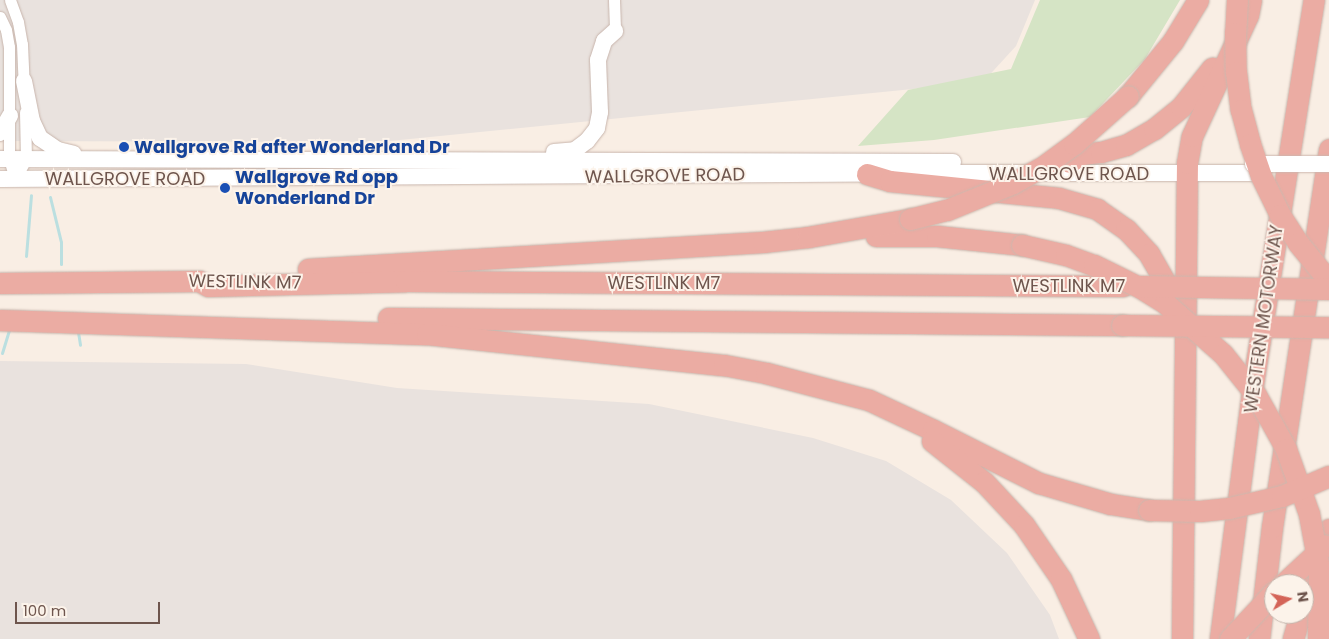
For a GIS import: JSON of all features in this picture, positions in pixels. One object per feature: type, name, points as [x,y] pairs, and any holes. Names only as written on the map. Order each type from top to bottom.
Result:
[{"type":"highway","points":[[808,237],[910,219],[980,198],[1045,165],[1089,133],[1128,96],[1173,41],[1198,0]]},
{"type":"highway","name":"WESTERN MOTORWAY","points":[[1220,639],[1254,377],[1314,0]]},
{"type":"highway","points":[[1070,162],[1081,154],[1101,152],[1126,145],[1170,117],[1202,82],[1243,11],[1246,2]]},
{"type":"highway","points":[[1182,639],[1187,169],[1192,136],[1248,16],[1246,2]]},
{"type":"highway","points":[[1246,2],[1235,33],[1236,72],[1241,110],[1250,144],[1261,176],[1280,215],[1298,243],[1329,281]]},
{"type":"highway","points":[[1260,639],[1274,517],[1329,149]]},
{"type":"highway","points":[[867,174],[890,181],[1059,198],[1098,209],[1126,229],[1156,263],[1167,285],[1177,323],[1185,338]]},
{"type":"highway","points":[[199,281],[208,276],[808,237],[937,236],[1022,245],[1066,255],[1094,265],[1157,298],[1205,336],[1238,370],[1256,395],[1286,448],[1309,514],[1319,568],[1318,639]]},
{"type":"highway","name":"WESTLINK M7","points":[[0,283],[199,281],[208,286],[406,281],[1329,289]]},
{"type":"highway","name":"WESTLINK M7","points":[[0,311],[688,322],[1329,327]]},
{"type":"highway","points":[[0,320],[409,333],[622,353],[766,373],[868,400],[1040,483],[1095,500],[1149,510],[1200,511],[1229,508],[1282,496],[1329,476]]},
{"type":"highway","points":[[851,397],[938,445],[997,495],[1024,524],[1051,562],[1074,603],[1089,639]]},
{"type":"highway","points":[[1314,574],[1329,529]]},
{"type":"highway","points":[[1293,574],[1329,540]]},
{"type":"highway","points":[[1230,639],[1264,603]]},
{"type":"highway","points":[[1293,639],[1297,624]]},
{"type":"main road","points":[[467,160],[575,150],[587,141],[599,120],[600,50],[604,41],[614,31]]},
{"type":"main road","points":[[24,81],[32,121],[40,138],[58,150],[96,159]]},
{"type":"main road","points":[[0,132],[10,116]]},
{"type":"main road","name":"WALLGROVE ROAD","points":[[5,159],[1070,162],[1187,169]]},
{"type":"main road","points":[[426,177],[427,159]]},
{"type":"main road","name":"WALLGROVE ROAD","points":[[8,179],[867,174],[1253,168],[1329,164]]},
{"type":"main road","name":"WALLGROVE ROAD","points":[[1253,168],[1329,174]]},
{"type":"street","points":[[8,179],[26,159],[24,81],[18,22],[10,0]]},
{"type":"street","points":[[614,0],[614,31]]},
{"type":"street","points":[[0,17],[6,30],[9,47],[10,116],[5,159],[8,179]]},
{"type":"shaded area","points":[[0,0],[1035,0],[1016,46],[983,82],[380,142],[0,141]]},
{"type":"shaded area","points":[[0,361],[246,364],[397,388],[649,404],[813,438],[886,461],[951,500],[1007,553],[1050,615],[1059,639],[0,639]]},
{"type":"green space","points":[[1040,0],[1180,0],[1145,59],[1090,117],[934,140],[858,146],[908,90],[1011,69]]},
{"type":"waterway","points":[[26,256],[31,195]]},
{"type":"waterway","points":[[50,197],[61,242],[61,264]]},
{"type":"waterway","points":[[2,353],[9,330]]},
{"type":"waterway","points":[[78,332],[80,345]]},
{"type":"place","name":"Wallgrove Rd after Wonderland Dr","points":[[124,147]]},
{"type":"place","name":"Wallgrove Rd opp Wonderland Dr","points":[[225,188]]}]
